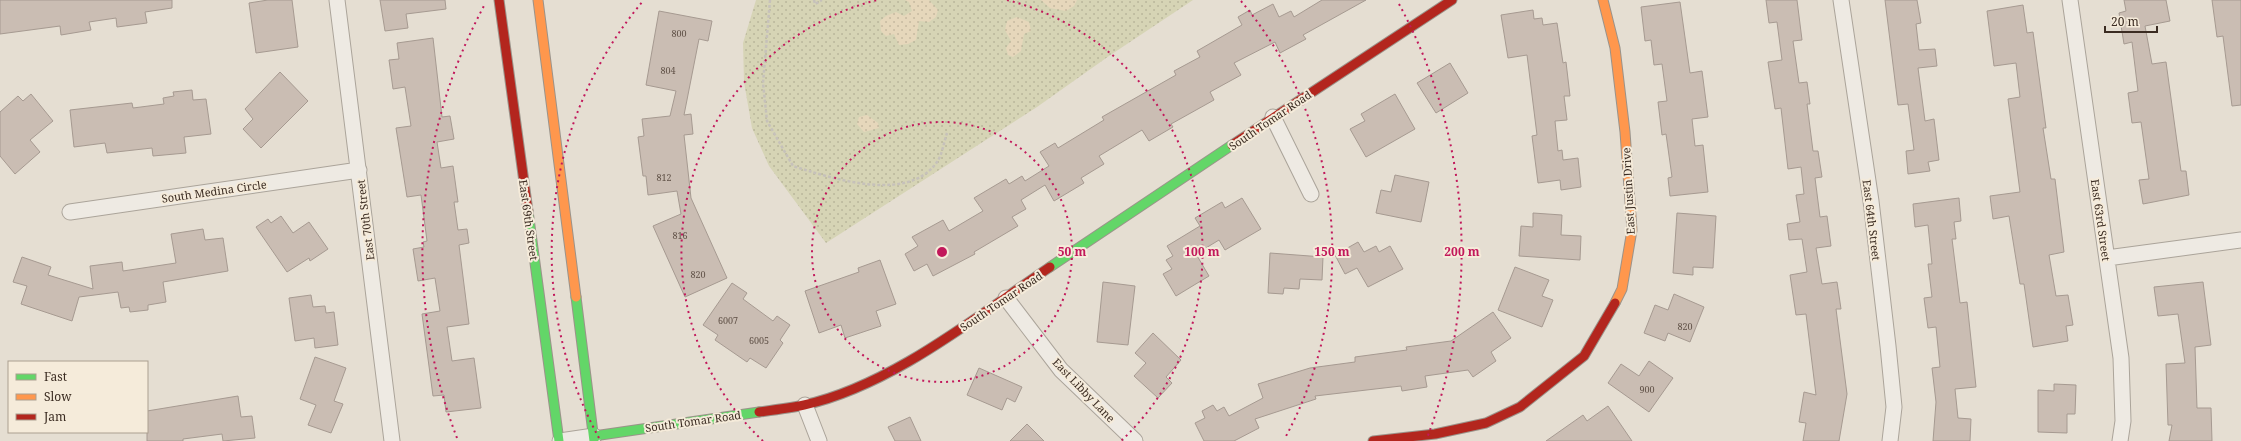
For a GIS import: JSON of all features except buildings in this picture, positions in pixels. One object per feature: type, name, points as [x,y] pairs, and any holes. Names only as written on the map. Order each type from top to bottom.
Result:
[{"type":"street","name":"East 70th Street","points":[[337,0],[392,441]]},
{"type":"street","name":"East 69th Street","points":[[499,0],[560,441]]},
{"type":"street","points":[[538,0],[594,438]]},
{"type":"street","name":"South Tomar Road","points":[[560,441],[594,438],[805,405],[858,387],[916,357],[1006,298],[1273,117],[1452,0]]},
{"type":"street","name":"East Justin Drive","points":[[1373,441],[1436,434],[1486,423],[1520,407],[1584,356],[1605,322],[1622,289],[1632,230],[1625,132],[1615,48],[1603,0]]},
{"type":"street","name":"East 64th Street","points":[[1841,0],[1871,201],[1888,346],[1894,407],[1890,441]]},
{"type":"street","name":"East 63rd Street","points":[[2070,0],[2121,358],[2123,420],[2120,441]]},
{"type":"street","points":[[1273,117],[1311,194]]},
{"type":"street","name":"South Medina Circle","points":[[70,212],[359,170]]},
{"type":"street","points":[[2107,258],[2241,240]]},
{"type":"street","name":"East Libby Lane","points":[[1006,298],[1061,370],[1135,441]]},
{"type":"street","points":[[805,405],[819,441]]},
{"type":"path","points":[[770,0],[763,83],[767,121],[793,166],[836,179],[881,185],[920,179],[937,162],[946,133]]},
{"type":"path","points":[[814,0],[815,4],[822,0]]},
{"type":"shaded area","points":[[756,0],[1193,0],[1109,56],[1037,107],[826,243],[769,166],[752,128],[744,82],[743,43]]},
{"type":"sand","points":[[905,0],[929,0],[938,10],[936,17],[929,22],[919,21],[916,40],[908,44],[899,45],[894,34],[886,36],[881,31],[880,21],[886,16],[896,12],[904,16],[912,11],[909,2]]},
{"type":"sand","points":[[1041,0],[1077,0],[1074,6],[1066,11],[1050,8]]},
{"type":"sand","points":[[1017,17],[1029,22],[1031,31],[1024,34],[1021,51],[1013,57],[1008,55],[1006,48],[1011,41],[1005,30],[1007,21]]},
{"type":"sand","points":[[867,115],[878,123],[879,128],[864,132],[857,124],[859,117]]},
{"type":"traffic: fast","points":[[1050,267],[1232,145]]},
{"type":"traffic: fast","points":[[528,211],[559,441]]},
{"type":"traffic: fast","points":[[576,297],[594,441]]},
{"type":"traffic: fast","points":[[594,436],[759,412]]},
{"type":"traffic: slow","points":[[538,0],[576,297]]},
{"type":"traffic: slow","points":[[1603,0],[1615,48],[1625,132],[1632,230],[1622,289],[1615,303]]},
{"type":"traffic: jam","points":[[499,0],[528,211]]},
{"type":"traffic: jam","points":[[1232,145],[1452,0]]},
{"type":"traffic: jam","points":[[759,412],[804,405],[837,396],[869,382],[901,366],[932,347],[1050,267]]},
{"type":"traffic: jam","points":[[1373,441],[1435,434],[1486,423],[1520,407],[1584,356],[1615,303]]}]
